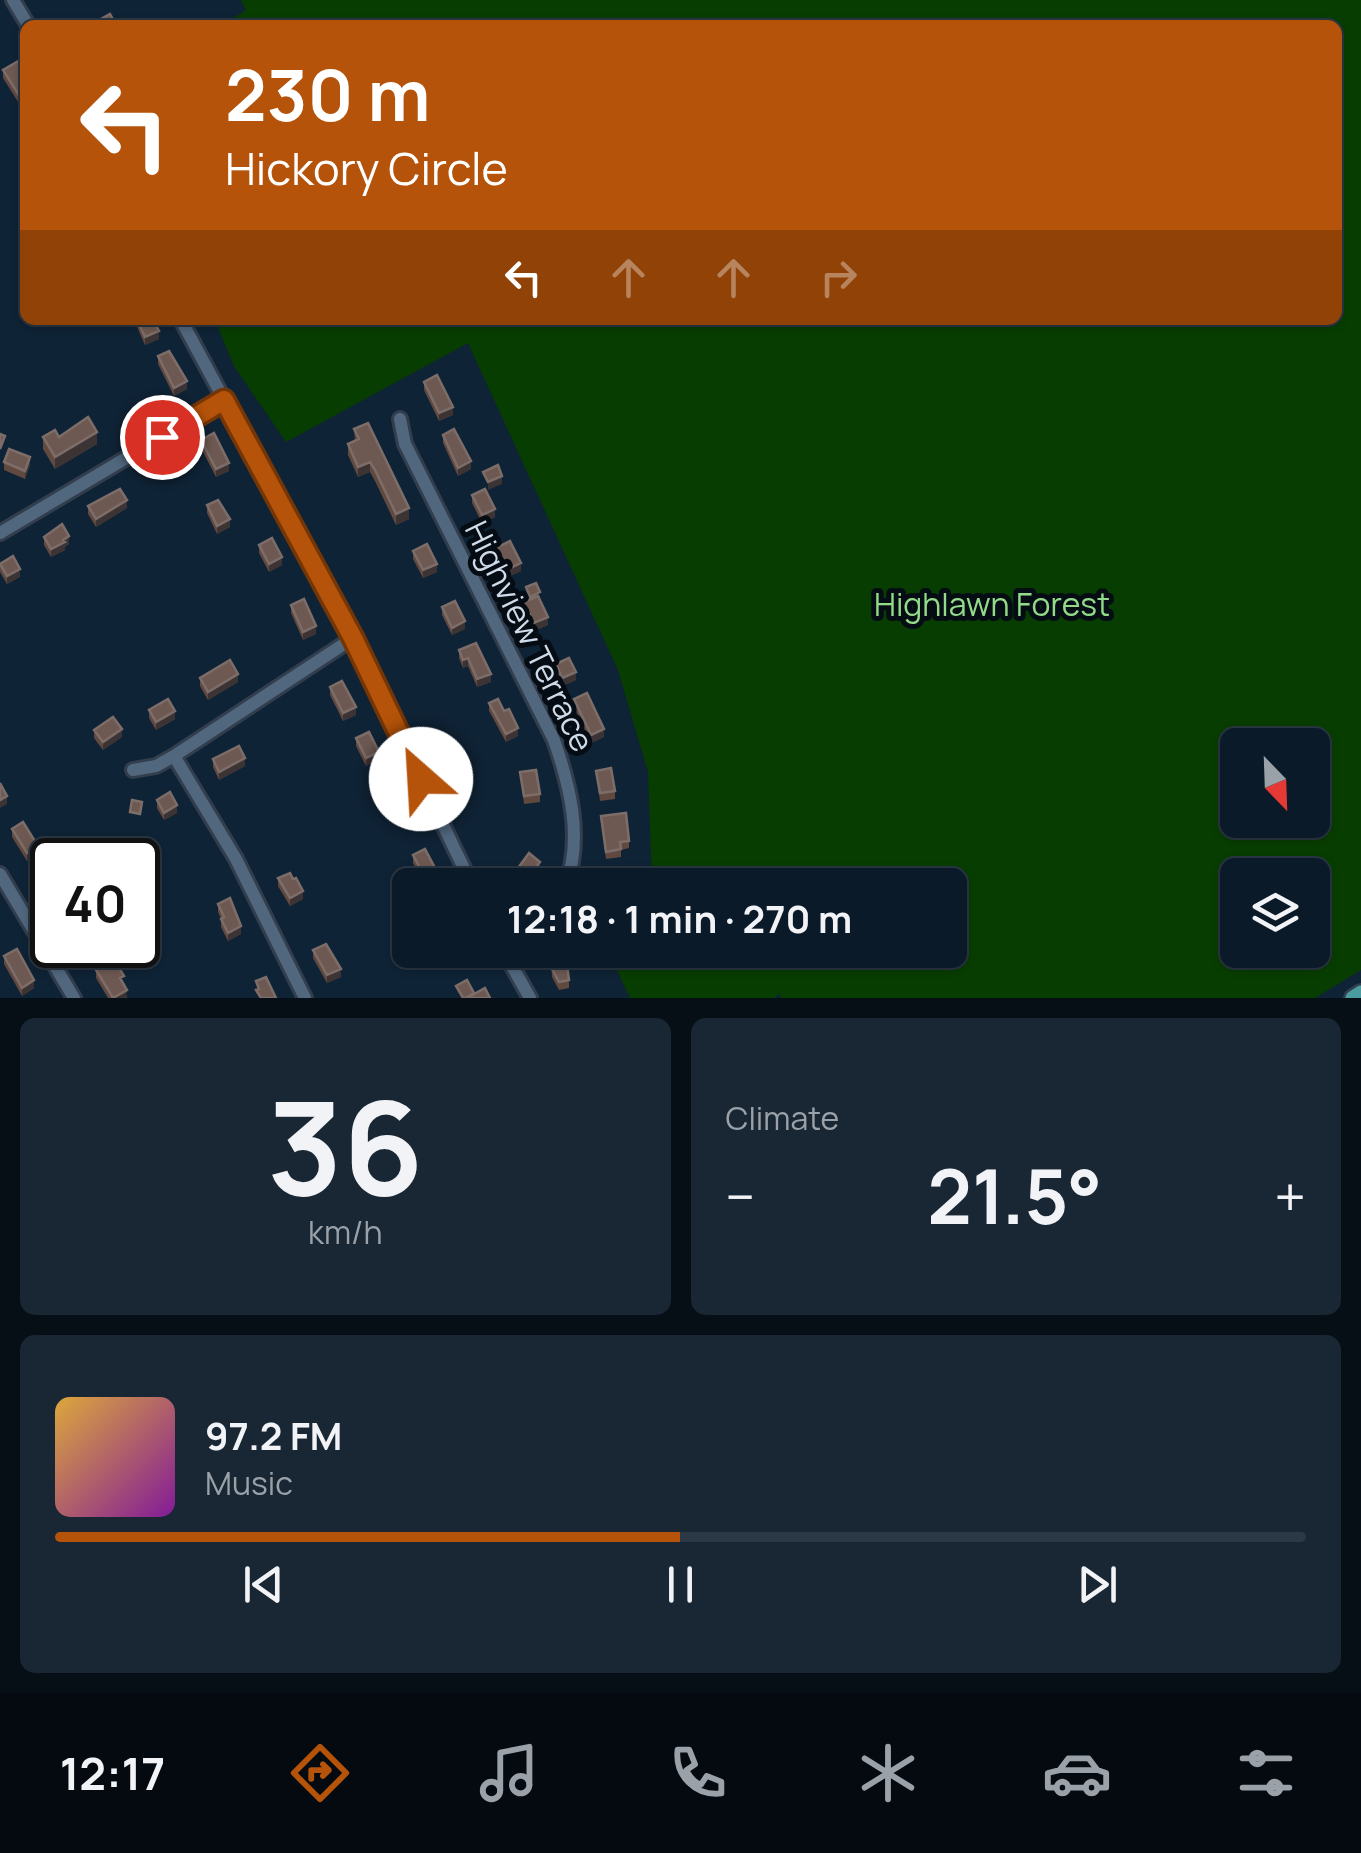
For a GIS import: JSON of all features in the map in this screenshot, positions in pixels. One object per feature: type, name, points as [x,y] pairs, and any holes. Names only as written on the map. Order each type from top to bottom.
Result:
[{"type":"main road","points":[[1353,998],[1361,993]]},
{"type":"street","points":[[183,325],[353,638],[464,868]]},
{"type":"street","points":[[2,527],[224,400]]},
{"type":"street","name":"Highview Terrace","points":[[400,419],[405,444],[554,740],[568,779],[574,834],[572,868]]},
{"type":"street","points":[[133,770],[156,766],[174,756],[353,638]]},
{"type":"street","points":[[174,756],[236,859],[305,998]]},
{"type":"street","points":[[0,874],[74,998]]},
{"type":"street","points":[[515,968],[530,998]]},
{"type":"green space","name":"Highlawn Forest","points":[[241,0],[1361,0],[1361,970],[1315,998],[781,998],[779,994],[775,998],[630,998],[616,968],[967,968],[967,868],[651,868],[648,772],[618,670],[468,343],[286,442],[234,366],[217,325],[1342,325],[1342,20],[231,20],[246,10]]},
{"type":"building","points":[[20,60],[20,97],[3,70]]},
{"type":"building","points":[[139,325],[156,325],[159,331],[145,337]]},
{"type":"building","points":[[169,351],[187,381],[174,388],[158,356]]},
{"type":"building","points":[[437,375],[453,407],[439,413],[424,382]]},
{"type":"building","points":[[88,417],[97,432],[55,457],[43,437],[55,430],[59,437]]},
{"type":"building","points":[[368,423],[409,508],[396,514],[370,462],[358,467],[348,444],[359,439],[354,429]]},
{"type":"building","points":[[454,429],[471,461],[458,468],[443,435]]},
{"type":"building","points":[[214,433],[229,463],[216,469],[201,440]]},
{"type":"building","points":[[9,449],[30,457],[25,471],[4,462]]},
{"type":"building","points":[[498,465],[502,476],[488,482],[483,472]]},
{"type":"building","points":[[120,489],[127,500],[96,519],[88,506]]},
{"type":"building","points":[[485,489],[495,509],[482,515],[472,495]]},
{"type":"building","points":[[218,500],[230,519],[217,526],[207,505]]},
{"type":"building","points":[[62,524],[69,536],[51,549],[44,537]]},
{"type":"building","points":[[272,538],[282,557],[269,564],[259,545]]},
{"type":"building","points":[[510,541],[521,563],[506,570],[496,548]]},
{"type":"building","points":[[427,544],[437,564],[423,570],[413,551]]},
{"type":"building","points":[[13,556],[20,569],[7,576],[0,564]]},
{"type":"building","points":[[536,583],[540,592],[530,597],[526,587]]},
{"type":"building","points":[[538,596],[548,617],[534,623],[524,602]]},
{"type":"building","points":[[304,599],[316,626],[303,632],[291,605]]},
{"type":"building","points":[[455,601],[465,621],[452,628],[442,607]]},
{"type":"building","points":[[476,643],[491,674],[477,679],[468,658],[463,660],[459,650]]},
{"type":"building","points":[[569,658],[576,672],[562,678],[556,664]]},
{"type":"building","points":[[230,660],[238,674],[208,692],[200,678]]},
{"type":"building","points":[[342,681],[356,707],[343,713],[330,687]]},
{"type":"building","points":[[587,693],[604,729],[591,735],[574,699]]},
{"type":"building","points":[[168,699],[175,711],[156,722],[149,710]]},
{"type":"building","points":[[498,699],[504,711],[509,709],[518,728],[506,734],[489,703]]},
{"type":"building","points":[[113,717],[122,729],[103,742],[94,730]]},
{"type":"building","points":[[369,732],[379,752],[366,758],[356,738]]},
{"type":"building","points":[[239,746],[245,758],[219,772],[213,759]]},
{"type":"building","points":[[611,768],[615,791],[600,793],[596,771]]},
{"type":"building","points":[[536,770],[540,794],[524,796],[520,772]]},
{"type":"building","points":[[396,788],[405,807],[391,813],[383,793]]},
{"type":"building","points":[[170,792],[177,805],[164,813],[157,800]]},
{"type":"building","points":[[132,800],[142,802],[140,814],[130,812]]},
{"type":"building","points":[[626,813],[629,841],[620,842],[621,849],[606,852],[601,816]]},
{"type":"building","points":[[23,822],[33,838],[30,851],[27,853],[12,829]]},
{"type":"building","points":[[425,849],[435,868],[420,868],[413,855]]},
{"type":"building","points":[[529,853],[540,862],[536,868],[518,868]]},
{"type":"building","points":[[290,873],[303,891],[290,898],[278,878]]},
{"type":"building","points":[[230,898],[241,926],[228,933],[218,904]]},
{"type":"building","points":[[326,944],[341,969],[327,975],[313,950]]},
{"type":"building","points":[[17,949],[34,980],[22,988],[4,956]]},
{"type":"building","points":[[119,968],[127,990],[113,998],[96,970]]},
{"type":"building","points":[[568,968],[569,980],[559,982],[552,969]]},
{"type":"building","points":[[266,977],[276,998],[261,998],[256,990],[256,981]]},
{"type":"building","points":[[467,980],[474,993],[463,998],[456,986]]},
{"type":"building","points":[[485,988],[490,998],[467,998]]},
{"type":"route","points":[[162,437],[224,400],[353,638],[421,779]]}]
